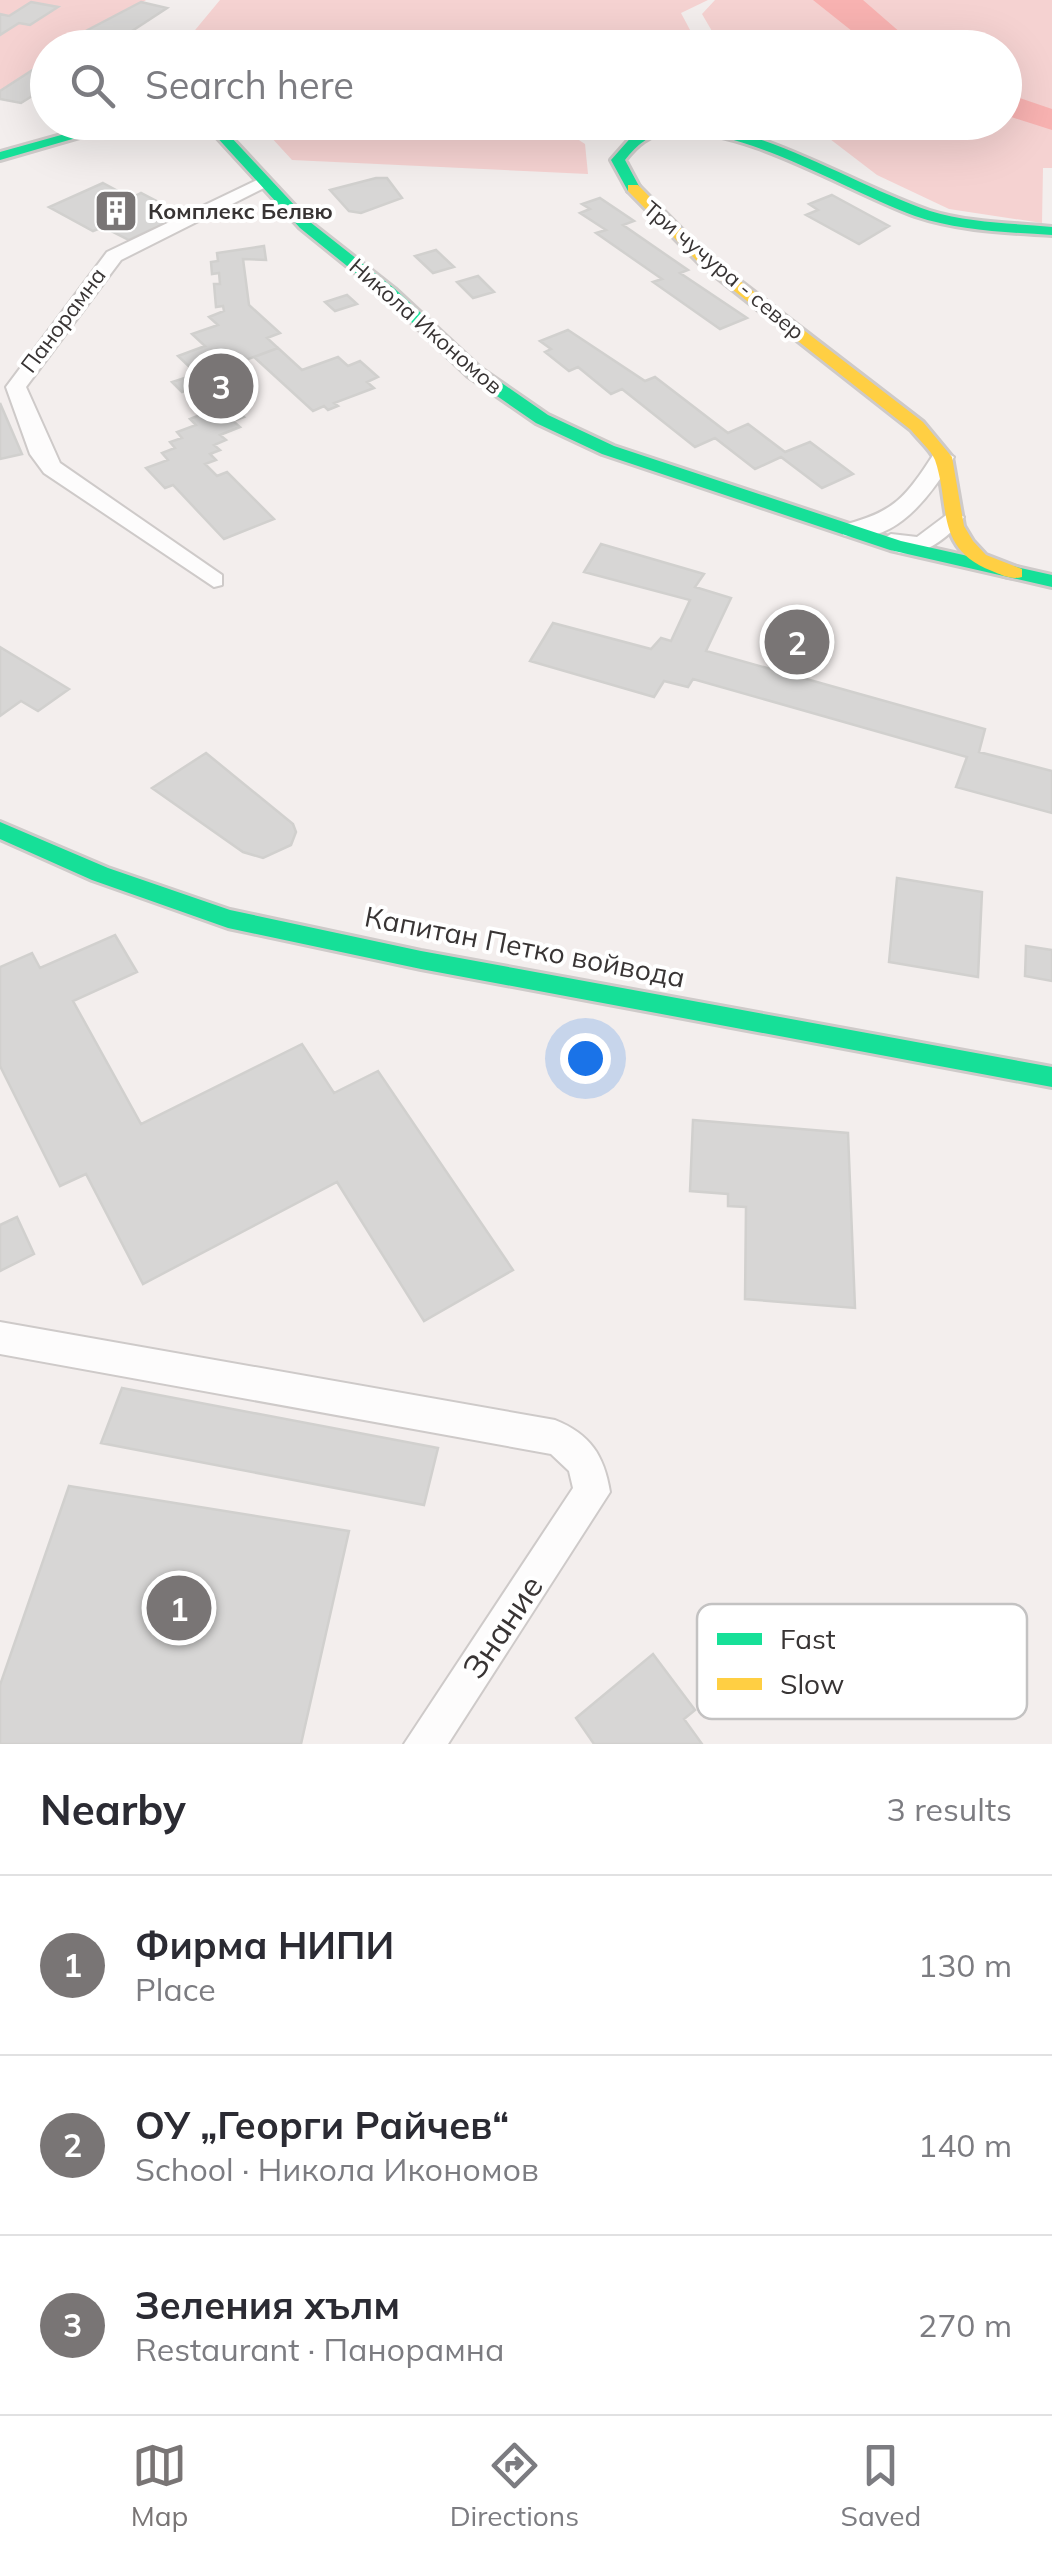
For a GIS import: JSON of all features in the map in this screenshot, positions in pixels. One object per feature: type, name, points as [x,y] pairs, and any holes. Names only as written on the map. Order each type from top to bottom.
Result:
[{"type":"street","points":[[0,156],[59,140]]},
{"type":"street","name":"Никола Икономов","points":[[226,140],[305,226],[389,292],[474,372],[542,419],[608,450],[851,530]]},
{"type":"street","name":"Три чучура - север","points":[[639,140],[624,146],[618,160],[624,180],[642,200],[730,279],[892,406],[943,457]]},
{"type":"street","name":"Три чучура - север","points":[[740,140],[918,212],[977,225],[1052,231]]},
{"type":"street","name":"Панорамна","points":[[214,580],[52,468],[42,454],[16,388],[114,256],[264,182]]},
{"type":"street","points":[[897,546],[887,532],[923,492],[943,457]]},
{"type":"street","points":[[943,457],[950,477],[953,518],[973,554],[1015,573]]},
{"type":"street","points":[[851,530],[896,518]]},
{"type":"street","points":[[897,546],[928,542],[953,518]]},
{"type":"street","points":[[851,530],[897,546],[1052,581]]},
{"type":"street","name":"Капитан Петко войвода","points":[[0,830],[100,874],[228,919],[421,960],[1052,1077]]},
{"type":"street","name":"Знание","points":[[0,1338],[555,1437],[575,1446],[588,1466],[592,1492],[424,1744]]},
{"type":"shaded area","points":[[0,0],[146,0],[99,30],[30,30],[30,75],[0,94]]},
{"type":"shaded area","points":[[220,0],[708,0],[681,13],[690,30],[195,30]]},
{"type":"shaded area","points":[[715,0],[1052,0],[1052,168],[1043,168],[1042,223],[949,209],[877,175],[831,140],[1022,140],[1022,30],[711,30],[702,14]]},
{"type":"shaded area","points":[[813,0],[863,0],[897,30],[851,30]]},
{"type":"shaded area","points":[[1022,99],[1052,109],[1052,130],[1022,120]]},
{"type":"shaded area","points":[[274,140],[579,140],[585,144],[588,174],[292,160]]},
{"type":"building","points":[[31,2],[58,7],[30,25],[19,23],[0,35],[0,14],[9,16]]},
{"type":"building","points":[[141,2],[167,8],[133,30],[88,30]]},
{"type":"building","points":[[30,72],[30,97],[21,103],[0,99],[0,91]]},
{"type":"building","points":[[387,178],[402,198],[361,213],[349,211],[330,190]]},
{"type":"building","name":"Комплекс Белвю","points":[[103,183],[131,198],[141,193],[183,215],[129,240],[103,227],[93,231],[49,207]]},
{"type":"building","points":[[832,195],[889,226],[859,244],[806,215],[818,210],[809,204]]},
{"type":"building","points":[[600,198],[634,221],[623,225],[688,270],[680,273],[747,318],[720,329],[653,282],[662,279],[596,233],[606,230],[580,213],[590,209],[582,204]]},
{"type":"building","points":[[264,246],[266,260],[243,259],[249,305],[280,333],[267,338],[278,348],[229,366],[235,371],[225,374],[249,396],[230,403],[244,417],[233,421],[240,427],[220,435],[226,440],[214,445],[220,450],[210,454],[216,460],[205,464],[217,476],[227,472],[274,519],[224,539],[173,485],[165,488],[146,468],[168,460],[162,453],[175,448],[170,442],[182,438],[177,432],[196,425],[190,419],[200,415],[195,410],[207,405],[202,400],[215,395],[204,384],[182,392],[172,382],[197,374],[178,356],[205,346],[192,334],[218,325],[209,317],[224,311],[223,306],[216,307],[214,284],[220,284],[219,273],[212,274],[211,262],[218,261],[217,253]]},
{"type":"building","points":[[436,250],[454,267],[433,273],[415,256]]},
{"type":"building","points":[[478,276],[494,292],[473,298],[457,282]]},
{"type":"building","points":[[347,295],[357,304],[335,311],[325,302]]},
{"type":"building","points":[[568,330],[645,381],[655,377],[728,433],[748,424],[785,452],[810,442],[853,474],[822,488],[781,457],[755,469],[715,438],[695,447],[622,389],[611,394],[578,367],[569,371],[545,352],[551,349],[540,341]]},
{"type":"building","points":[[278,348],[302,370],[338,357],[348,366],[360,361],[378,377],[367,382],[374,388],[334,403],[338,406],[328,410],[324,406],[313,411],[254,357]]},
{"type":"building","points":[[0,403],[22,454],[0,459]]},
{"type":"building","points":[[601,544],[704,574],[695,587],[731,598],[706,651],[985,729],[979,752],[1052,771],[1052,813],[956,787],[967,757],[693,679],[688,687],[664,681],[654,697],[530,661],[553,623],[651,649],[661,638],[671,641],[690,600],[584,572]]},
{"type":"building","points":[[0,647],[69,689],[38,711],[21,701],[0,716]]},
{"type":"building","points":[[206,753],[293,824],[296,832],[291,845],[263,858],[243,852],[152,788]]},
{"type":"building","points":[[897,878],[982,892],[978,977],[889,962]]},
{"type":"building","points":[[115,935],[137,972],[73,1001],[141,1124],[302,1044],[334,1093],[378,1071],[513,1270],[424,1321],[337,1182],[143,1284],[86,1174],[60,1186],[0,1066],[0,967],[32,953],[40,968]]},
{"type":"building","points":[[1026,946],[1052,950],[1052,981],[1025,976]]},
{"type":"building","points":[[693,1120],[848,1133],[855,1308],[745,1299],[746,1207],[728,1206],[728,1194],[690,1191]]},
{"type":"building","points":[[17,1217],[34,1254],[0,1271],[0,1225]]},
{"type":"building","points":[[122,1388],[438,1448],[424,1505],[101,1443]]},
{"type":"building","points":[[69,1486],[349,1531],[301,1744],[0,1744],[0,1685]]},
{"type":"building","points":[[653,1654],[695,1710],[684,1719],[702,1744],[594,1744],[576,1718]]},
{"type":"traffic: fast","points":[[0,156],[59,140]]},
{"type":"traffic: fast","points":[[226,140],[305,225],[389,292],[474,372],[542,419],[608,450],[897,546],[1052,581]]},
{"type":"traffic: fast","points":[[633,188],[618,160],[635,140]]},
{"type":"traffic: fast","points":[[741,140],[938,218],[1052,231]]},
{"type":"traffic: fast","points":[[0,830],[100,874],[228,919],[421,960],[1052,1077]]},
{"type":"traffic: slow","points":[[633,188],[705,261],[917,426],[943,457],[955,526],[965,544],[979,559],[1015,573]]},
{"type":"place","name":"Комплекс Белвю","points":[[116,211]]},
{"type":"place","name":"Зеления хълм","points":[[221,386]]},
{"type":"place","name":"ОУ „Георги Райчев“","points":[[797,642]]},
{"type":"place","name":"Фирма НИПИ","points":[[179,1608]]}]
